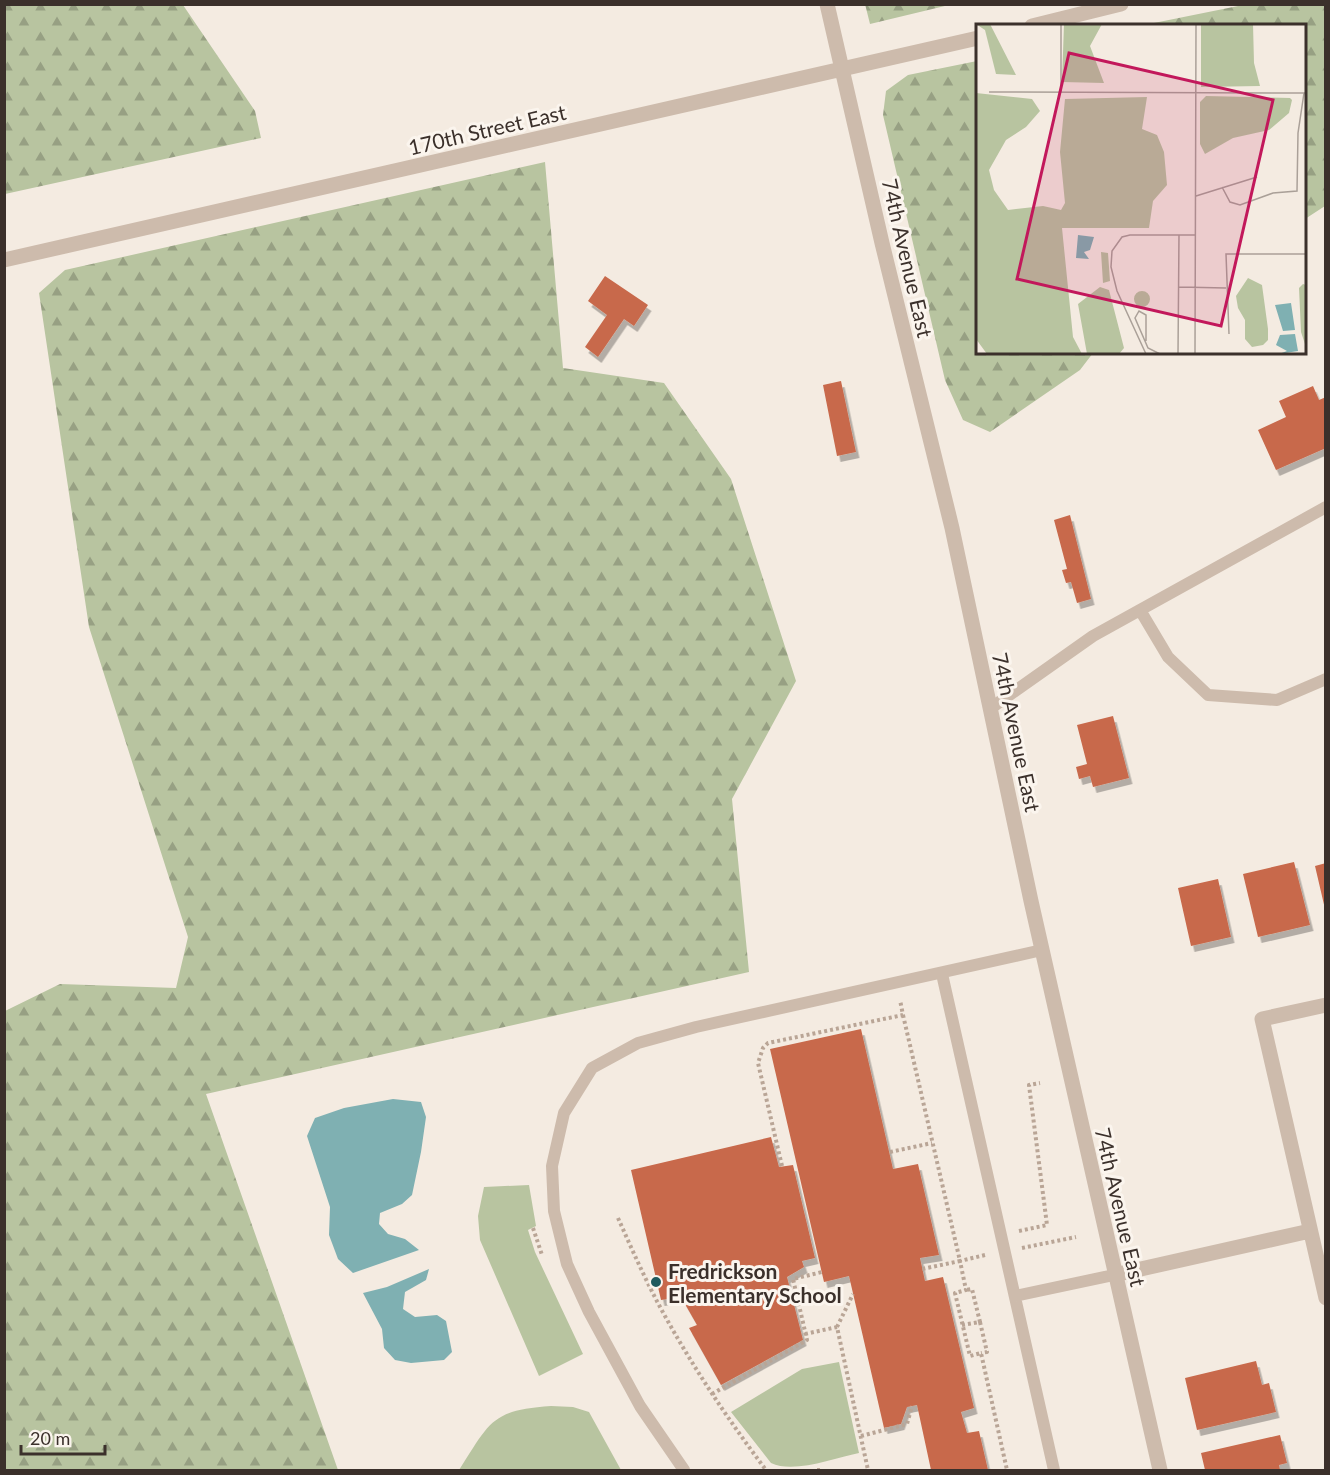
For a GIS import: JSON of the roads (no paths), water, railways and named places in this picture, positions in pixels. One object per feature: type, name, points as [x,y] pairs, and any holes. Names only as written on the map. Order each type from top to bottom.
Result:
[{"type":"street","name":"74th Avenue East","points":[[827,4],[882,243],[952,528],[1042,951],[1160,1470]]},
{"type":"street","points":[[1040,24],[1121,4]]},
{"type":"street","name":"170th Street East","points":[[6,257],[976,38]]},
{"type":"street","points":[[1326,1005],[1262,1019],[1326,1298]]},
{"type":"street","points":[[1114,1275],[1310,1231]]},
{"type":"lane","points":[[991,708],[1093,636],[1326,507]]},
{"type":"lane","points":[[1140,610],[1168,657],[1209,695],[1277,700],[1326,679]]},
{"type":"lane","points":[[684,1470],[639,1406],[589,1312],[567,1264],[554,1211],[552,1166],[564,1113],[592,1068],[638,1043],[696,1027],[1042,951]]},
{"type":"lane","points":[[942,974],[1054,1470]]},
{"type":"lane","points":[[1015,1296],[1114,1275]]},
{"type":"water","points":[[393,1099],[421,1102],[426,1117],[412,1195],[402,1204],[380,1213],[379,1224],[388,1234],[405,1239],[419,1250],[353,1273],[338,1259],[329,1235],[330,1207],[307,1136],[315,1118],[344,1108]]},
{"type":"water","points":[[429,1269],[426,1280],[405,1292],[403,1309],[415,1317],[437,1315],[446,1321],[452,1352],[444,1360],[411,1363],[395,1360],[384,1348],[382,1329],[363,1293],[387,1287]]},
{"type":"place","name":"Fredrickson Elementary School","points":[[656,1282]]}]
